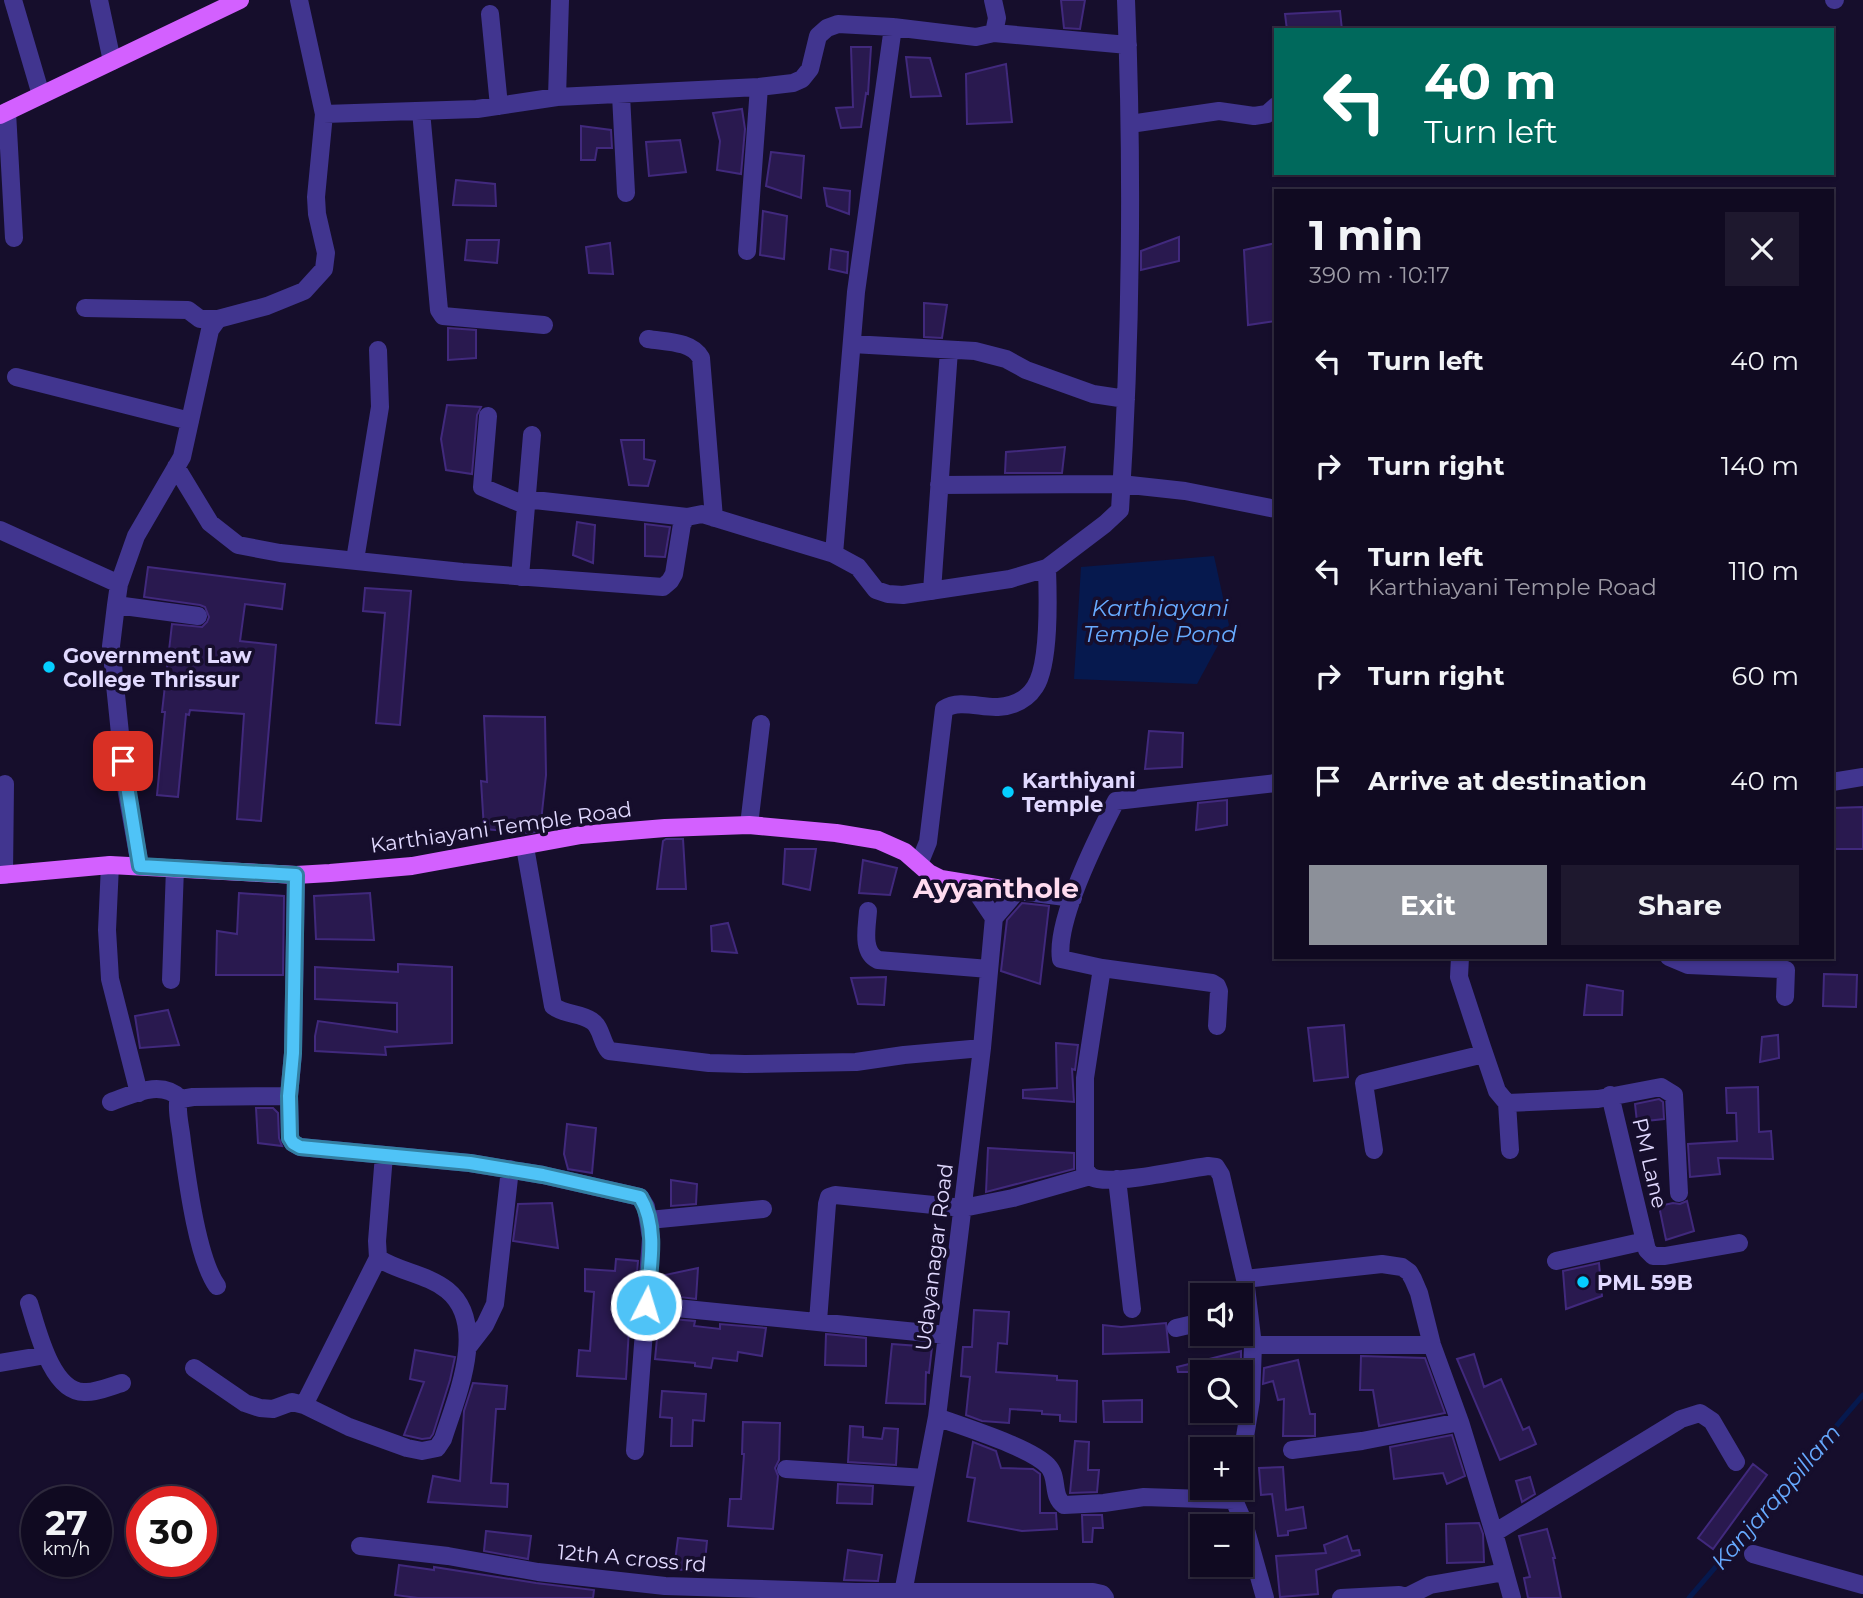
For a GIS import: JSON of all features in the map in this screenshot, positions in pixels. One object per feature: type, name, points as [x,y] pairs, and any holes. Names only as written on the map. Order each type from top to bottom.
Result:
[{"type":"main road","points":[[3,114],[232,2]]},
{"type":"main road","name":"Karthiayani Temple Road","points":[[2,875],[110,864],[296,875],[412,866],[581,835],[749,825],[836,832],[878,840],[905,852],[929,873],[941,879],[996,888]]},
{"type":"street","points":[[13,0],[41,95]]},
{"type":"street","points":[[99,0],[112,61]]},
{"type":"street","points":[[85,308],[188,310],[200,319],[218,319],[267,306],[304,291],[324,269],[326,253],[316,197],[324,114],[299,0]]},
{"type":"street","points":[[558,97],[560,0]]},
{"type":"street","points":[[993,0],[997,18],[993,33]]},
{"type":"street","points":[[488,416],[482,487],[525,502],[687,517],[702,514],[834,554],[858,567],[876,590],[888,594],[932,591],[1010,579],[1047,568],[1105,524],[1119,510],[1126,399],[1130,124],[1126,0]]},
{"type":"street","points":[[490,14],[499,106]]},
{"type":"street","points":[[324,114],[421,111],[499,106],[558,97],[759,87],[802,79],[810,69],[818,36],[827,28],[838,24],[893,27],[976,37],[993,33],[1128,46]]},
{"type":"street","points":[[834,554],[856,292],[893,27]]},
{"type":"street","points":[[747,251],[759,87]]},
{"type":"street","points":[[621,95],[626,193]]},
{"type":"street","points":[[1130,124],[1219,111],[1254,116],[1267,114],[1274,108]]},
{"type":"street","points":[[421,111],[439,310],[443,316],[544,325]]},
{"type":"street","points":[[3,114],[14,238]]},
{"type":"street","points":[[140,866],[125,782],[111,646],[116,605],[119,584],[136,536],[182,457],[211,330],[218,319]]},
{"type":"street","points":[[649,339],[688,346],[697,351],[701,358],[714,518]]},
{"type":"street","points":[[852,344],[975,351],[1006,359],[1067,386],[1093,394],[1126,399]]},
{"type":"street","points":[[355,560],[380,407],[378,350]]},
{"type":"street","points":[[932,591],[949,350]]},
{"type":"street","points":[[16,377],[190,421]]},
{"type":"street","points":[[520,577],[531,435]]},
{"type":"street","points":[[176,467],[210,523],[238,545],[280,553],[520,577],[663,587],[674,574],[682,524],[687,517]]},
{"type":"street","points":[[939,485],[1121,484],[1185,491],[1274,509]]},
{"type":"street","points":[[0,530],[119,584]]},
{"type":"street","points":[[919,864],[928,842],[944,709],[957,705],[1016,705],[1028,696],[1036,685],[1046,637],[1049,606],[1047,568]]},
{"type":"street","points":[[116,605],[198,616]]},
{"type":"street","points":[[749,825],[761,724]]},
{"type":"street","points":[[1834,782],[1863,778]]},
{"type":"street","points":[[1217,1026],[1219,991],[1212,983],[1102,968],[1061,959],[1059,946],[1073,898],[1095,842],[1116,801],[1274,783]]},
{"type":"street","points":[[2,875],[5,784]]},
{"type":"street","points":[[524,846],[553,1006],[561,1013],[593,1022],[609,1051],[745,1065],[856,1062],[982,1048]]},
{"type":"street","points":[[110,864],[107,930],[110,979],[139,1093]]},
{"type":"street","points":[[171,980],[175,868]]},
{"type":"street","points":[[296,875],[290,1138],[300,1147],[510,1169],[640,1197],[646,1208],[651,1238],[635,1451]]},
{"type":"street","points":[[971,884],[994,917],[1017,891]]},
{"type":"street","points":[[996,888],[1073,898]]},
{"type":"street","points":[[868,911],[867,951],[877,960],[989,969]]},
{"type":"street","name":"Udayanagar Road","points":[[902,1595],[937,1417],[982,1048],[994,917]]},
{"type":"street","points":[[1460,959],[1460,977],[1484,1054],[1497,1090],[1507,1103],[1510,1150]]},
{"type":"street","points":[[1674,959],[1688,965],[1786,970],[1785,997]]},
{"type":"street","points":[[1102,968],[1085,1079],[1085,1169],[1090,1176],[1097,1179],[1117,1179],[1216,1167],[1221,1175],[1245,1283]]},
{"type":"street","points":[[1374,1150],[1364,1083],[1484,1054]]},
{"type":"street","name":"PM Lane","points":[[1507,1103],[1598,1099],[1661,1087],[1674,1095],[1679,1193]]},
{"type":"street","points":[[111,1102],[153,1088],[169,1089],[181,1099],[289,1096]]},
{"type":"street","name":"PM Lane","points":[[1610,1095],[1647,1250],[1653,1255],[1665,1256],[1739,1243]]},
{"type":"street","points":[[181,1099],[177,1109],[187,1177],[207,1267],[217,1286]]},
{"type":"street","points":[[304,1405],[378,1258],[384,1155]]},
{"type":"street","points":[[468,1347],[485,1325],[495,1304],[510,1169]]},
{"type":"street","points":[[818,1321],[829,1197],[835,1195],[962,1208],[1013,1198],[1090,1176]]},
{"type":"street","points":[[1117,1179],[1132,1309]]},
{"type":"street","points":[[649,1220],[763,1209]]},
{"type":"street","name":"PM Lane","points":[[1556,1261],[1645,1241]]},
{"type":"street","points":[[194,1368],[245,1403],[260,1408],[273,1409],[292,1402],[407,1448],[422,1451],[437,1448],[443,1439],[463,1376],[468,1347],[466,1322],[458,1303],[448,1291],[434,1282],[378,1258]]},
{"type":"street","points":[[1245,1279],[1382,1264],[1402,1267],[1409,1272],[1419,1293],[1432,1345],[1460,1422],[1512,1598]]},
{"type":"street","points":[[29,1303],[46,1355],[59,1378],[69,1387],[83,1393],[122,1383]]},
{"type":"street","points":[[646,1305],[947,1335]]},
{"type":"street","points":[[1176,1328],[1190,1325]]},
{"type":"street","points":[[1253,1345],[1432,1345]]},
{"type":"street","points":[[1245,1437],[1251,1401],[1253,1346]]},
{"type":"street","points":[[0,1363],[46,1355]]},
{"type":"street","points":[[1494,1533],[1681,1419],[1700,1413],[1712,1421],[1736,1462]]},
{"type":"street","points":[[937,1417],[1002,1441],[1040,1459],[1053,1473],[1056,1494],[1059,1502],[1064,1505],[1190,1495]]},
{"type":"street","points":[[1292,1450],[1362,1441],[1460,1422]]},
{"type":"street","points":[[786,1469],[925,1478]]},
{"type":"street","points":[[1237,1500],[1265,1598]]},
{"type":"street","name":"12th A cross rd","points":[[360,1546],[448,1556],[538,1572],[665,1586],[902,1595],[1093,1592],[1102,1594],[1105,1598]]},
{"type":"street","points":[[1753,1554],[1863,1585]]},
{"type":"street","points":[[1341,1598],[1399,1595],[1409,1597],[1430,1585],[1505,1572]]},
{"type":"water","name":"Karthiayani Temple Pond","points":[[1214,556],[1229,625],[1197,684],[1074,679],[1081,567]]},
{"type":"building","points":[[1061,0],[1085,0],[1080,29],[1064,28]]},
{"type":"building","points":[[1340,11],[1342,28],[1287,28],[1285,14]]},
{"type":"building","points":[[851,47],[871,47],[868,94],[866,93],[861,127],[841,128],[836,108],[853,107]]},
{"type":"building","points":[[906,57],[930,58],[941,96],[911,97]]},
{"type":"building","points":[[1006,64],[1012,122],[967,124],[966,74]]},
{"type":"building","points":[[742,109],[745,129],[741,174],[717,170],[720,141],[713,113]]},
{"type":"building","points":[[581,126],[611,130],[612,148],[597,148],[595,160],[581,160]]},
{"type":"building","points":[[680,140],[686,172],[649,176],[646,142]]},
{"type":"building","points":[[771,152],[804,156],[801,198],[766,186]]},
{"type":"building","points":[[456,180],[495,184],[496,206],[453,205]]},
{"type":"building","points":[[824,188],[850,191],[849,214],[827,206]]},
{"type":"building","points":[[763,211],[787,216],[784,259],[760,255]]},
{"type":"building","points":[[1179,237],[1179,261],[1141,270],[1141,251]]},
{"type":"building","points":[[467,240],[499,240],[497,263],[465,260]]},
{"type":"building","points":[[610,243],[613,274],[589,273],[586,247]]},
{"type":"building","points":[[1274,243],[1274,321],[1248,325],[1244,250]]},
{"type":"building","points":[[831,249],[848,252],[847,273],[829,269]]},
{"type":"building","points":[[924,303],[947,305],[942,338],[924,337]]},
{"type":"building","points":[[448,328],[476,330],[476,358],[448,360]]},
{"type":"building","points":[[447,405],[481,407],[477,415],[472,474],[446,470],[441,439]]},
{"type":"building","points":[[621,440],[644,440],[644,459],[655,461],[648,486],[629,485]]},
{"type":"building","points":[[1065,447],[1062,473],[1005,473],[1006,452]]},
{"type":"building","points":[[577,522],[595,525],[593,563],[573,555]]},
{"type":"building","points":[[645,524],[670,527],[665,557],[645,556]]},
{"type":"building","points":[[148,567],[285,584],[282,609],[245,604],[240,641],[276,645],[261,821],[237,819],[244,714],[190,710],[189,715],[186,714],[178,797],[157,795],[165,712],[162,712],[172,624],[202,627],[209,617],[205,607],[200,605],[144,597]]},
{"type":"building","points":[[365,588],[411,591],[400,725],[376,723],[385,613],[363,611]]},
{"type":"building","points":[[484,716],[545,717],[546,775],[540,831],[530,833],[484,829],[481,781],[487,782]]},
{"type":"building","points":[[1149,731],[1183,733],[1182,767],[1145,769]]},
{"type":"building","points":[[1227,800],[1227,825],[1196,830],[1198,803]]},
{"type":"building","points":[[1863,807],[1863,849],[1834,849],[1834,808]]},
{"type":"building","points":[[683,839],[686,889],[657,889],[663,841]]},
{"type":"building","points":[[785,849],[816,849],[810,890],[783,884]]},
{"type":"building","points":[[863,860],[897,868],[890,895],[859,893]]},
{"type":"building","points":[[239,893],[284,896],[283,975],[216,975],[217,931],[237,934]]},
{"type":"building","points":[[370,893],[374,940],[316,939],[314,896]]},
{"type":"building","points":[[1022,903],[1049,906],[1040,984],[1001,971],[1007,920]]},
{"type":"building","points":[[728,923],[737,953],[712,951],[711,926]]},
{"type":"building","points":[[398,964],[452,967],[452,1043],[385,1047],[386,1055],[315,1051],[318,1021],[397,1032],[397,1003],[315,999],[315,967],[398,972]]},
{"type":"building","points":[[1824,974],[1857,975],[1856,1007],[1823,1006]]},
{"type":"building","points":[[886,977],[884,1005],[858,1004],[851,978]]},
{"type":"building","points":[[1587,985],[1623,991],[1622,1015],[1584,1015]]},
{"type":"building","points":[[168,1010],[179,1045],[140,1048],[135,1016]]},
{"type":"building","points":[[1344,1025],[1348,1077],[1314,1081],[1308,1028]]},
{"type":"building","points":[[1778,1035],[1779,1058],[1760,1062],[1762,1037]]},
{"type":"building","points":[[1056,1043],[1078,1045],[1075,1070],[1072,1069],[1074,1102],[1023,1098],[1023,1090],[1057,1088]]},
{"type":"building","points":[[1758,1087],[1759,1132],[1771,1131],[1773,1159],[1718,1158],[1720,1174],[1690,1177],[1688,1144],[1737,1141],[1736,1113],[1727,1113],[1726,1088]]},
{"type":"building","points":[[1659,1099],[1663,1102],[1664,1119],[1637,1122],[1635,1104]]},
{"type":"building","points":[[256,1108],[273,1108],[278,1113],[282,1146],[258,1143]]},
{"type":"building","points":[[567,1124],[596,1128],[592,1173],[568,1169],[564,1154]]},
{"type":"building","points":[[988,1148],[1074,1153],[1074,1169],[986,1192]]},
{"type":"building","points":[[671,1180],[697,1184],[696,1204],[671,1206]]},
{"type":"building","points":[[1687,1201],[1694,1231],[1666,1240],[1659,1206]]},
{"type":"building","points":[[552,1203],[558,1248],[513,1241],[518,1204]]},
{"type":"building","points":[[616,1259],[638,1261],[635,1297],[631,1295],[626,1379],[577,1376],[579,1350],[590,1351],[594,1292],[585,1291],[585,1269],[615,1271]]},
{"type":"building","name":"PML 59B","points":[[1599,1263],[1602,1296],[1566,1309],[1563,1271]]},
{"type":"building","points":[[698,1268],[696,1299],[662,1295],[665,1275]]},
{"type":"building","points":[[974,1310],[1009,1312],[1007,1344],[998,1343],[996,1372],[1057,1376],[1057,1380],[1077,1381],[1076,1422],[1060,1421],[1060,1415],[1042,1414],[1042,1411],[1010,1409],[1009,1423],[982,1421],[966,1415],[970,1377],[961,1376],[963,1347],[972,1347]]},
{"type":"building","points":[[659,1318],[695,1321],[694,1326],[720,1329],[720,1324],[766,1328],[762,1356],[738,1352],[737,1361],[713,1358],[711,1368],[695,1366],[695,1363],[655,1359]]},
{"type":"building","points":[[1166,1323],[1169,1352],[1103,1354],[1103,1325],[1121,1327]]},
{"type":"building","points":[[826,1334],[866,1338],[866,1366],[825,1365]]},
{"type":"building","points":[[892,1344],[932,1347],[929,1373],[926,1372],[925,1404],[886,1403]]},
{"type":"building","points":[[415,1350],[455,1357],[433,1434],[430,1438],[422,1439],[404,1435],[424,1382],[410,1379]]},
{"type":"building","points":[[1241,1351],[1241,1360],[1205,1360]]},
{"type":"building","points":[[1474,1354],[1484,1387],[1501,1379],[1523,1430],[1529,1427],[1536,1444],[1500,1460],[1457,1359]]},
{"type":"building","points":[[1361,1356],[1425,1358],[1445,1413],[1379,1426],[1373,1390],[1360,1390]]},
{"type":"building","points":[[1298,1360],[1310,1414],[1315,1414],[1315,1436],[1283,1436],[1284,1399],[1278,1400],[1273,1381],[1263,1384],[1264,1368]]},
{"type":"building","points":[[1190,1364],[1190,1372],[1178,1372],[1177,1367]]},
{"type":"building","points":[[473,1383],[507,1386],[505,1409],[496,1409],[491,1483],[508,1484],[507,1507],[428,1502],[433,1476],[460,1481],[464,1411]]},
{"type":"building","points":[[662,1391],[706,1394],[704,1421],[693,1420],[692,1446],[671,1446],[672,1418],[660,1417]]},
{"type":"building","points":[[1142,1400],[1142,1422],[1104,1422],[1103,1401]]},
{"type":"building","points":[[743,1422],[780,1423],[773,1529],[728,1526],[730,1499],[741,1499]]},
{"type":"building","points":[[850,1426],[863,1427],[863,1437],[882,1439],[884,1428],[898,1429],[896,1465],[848,1462]]},
{"type":"building","points":[[1452,1435],[1465,1476],[1447,1484],[1443,1473],[1394,1479],[1390,1447]]},
{"type":"building","points":[[1075,1441],[1089,1442],[1088,1470],[1099,1470],[1097,1492],[1070,1493]]},
{"type":"building","points":[[973,1442],[996,1451],[1001,1468],[1033,1469],[1040,1474],[1040,1513],[1056,1513],[1057,1529],[1022,1531],[968,1521],[975,1478],[967,1477]]},
{"type":"building","points":[[1753,1464],[1767,1475],[1713,1549],[1698,1538]]},
{"type":"building","points":[[1283,1467],[1286,1510],[1303,1507],[1306,1528],[1278,1536],[1272,1494],[1261,1495],[1259,1468]]},
{"type":"building","points":[[1530,1477],[1535,1494],[1522,1502],[1516,1481]]},
{"type":"building","points":[[838,1484],[873,1486],[872,1504],[837,1503]]},
{"type":"building","points":[[1082,1515],[1102,1515],[1103,1528],[1093,1528],[1092,1542],[1083,1542]]},
{"type":"building","points":[[1479,1523],[1483,1534],[1484,1562],[1447,1563],[1446,1524]]},
{"type":"building","points":[[1547,1529],[1561,1598],[1528,1598],[1524,1578],[1530,1577],[1519,1536]]},
{"type":"building","points":[[486,1531],[531,1536],[528,1559],[484,1551]]},
{"type":"building","points":[[1347,1536],[1352,1551],[1359,1550],[1360,1555],[1316,1570],[1318,1594],[1280,1597],[1276,1556],[1326,1553],[1324,1545]]},
{"type":"building","points":[[678,1538],[707,1541],[704,1572],[674,1569]]},
{"type":"building","points":[[848,1550],[882,1555],[878,1581],[844,1580]]},
{"type":"building","points":[[399,1565],[434,1570],[434,1567],[594,1590],[593,1598],[418,1598],[395,1595]]},
{"type":"waterway","name":"Kanjarappillam","points":[[1689,1598],[1863,1395]]},
{"type":"place","name":"Government Law College Thrissur","points":[[49,667]]},
{"type":"place","name":"Karthiyani Temple","points":[[1008,792]]},
{"type":"place","name":"PML 59B","points":[[1583,1282]]},
{"type":"district","name":"Ayyanthole","points":[[996,888]]},
{"type":"route","points":[[123,761],[135,849],[140,866],[296,875],[296,965],[289,1096],[290,1138],[293,1143],[300,1147],[470,1163],[543,1175],[640,1197],[646,1208],[651,1238],[646,1305]]}]
